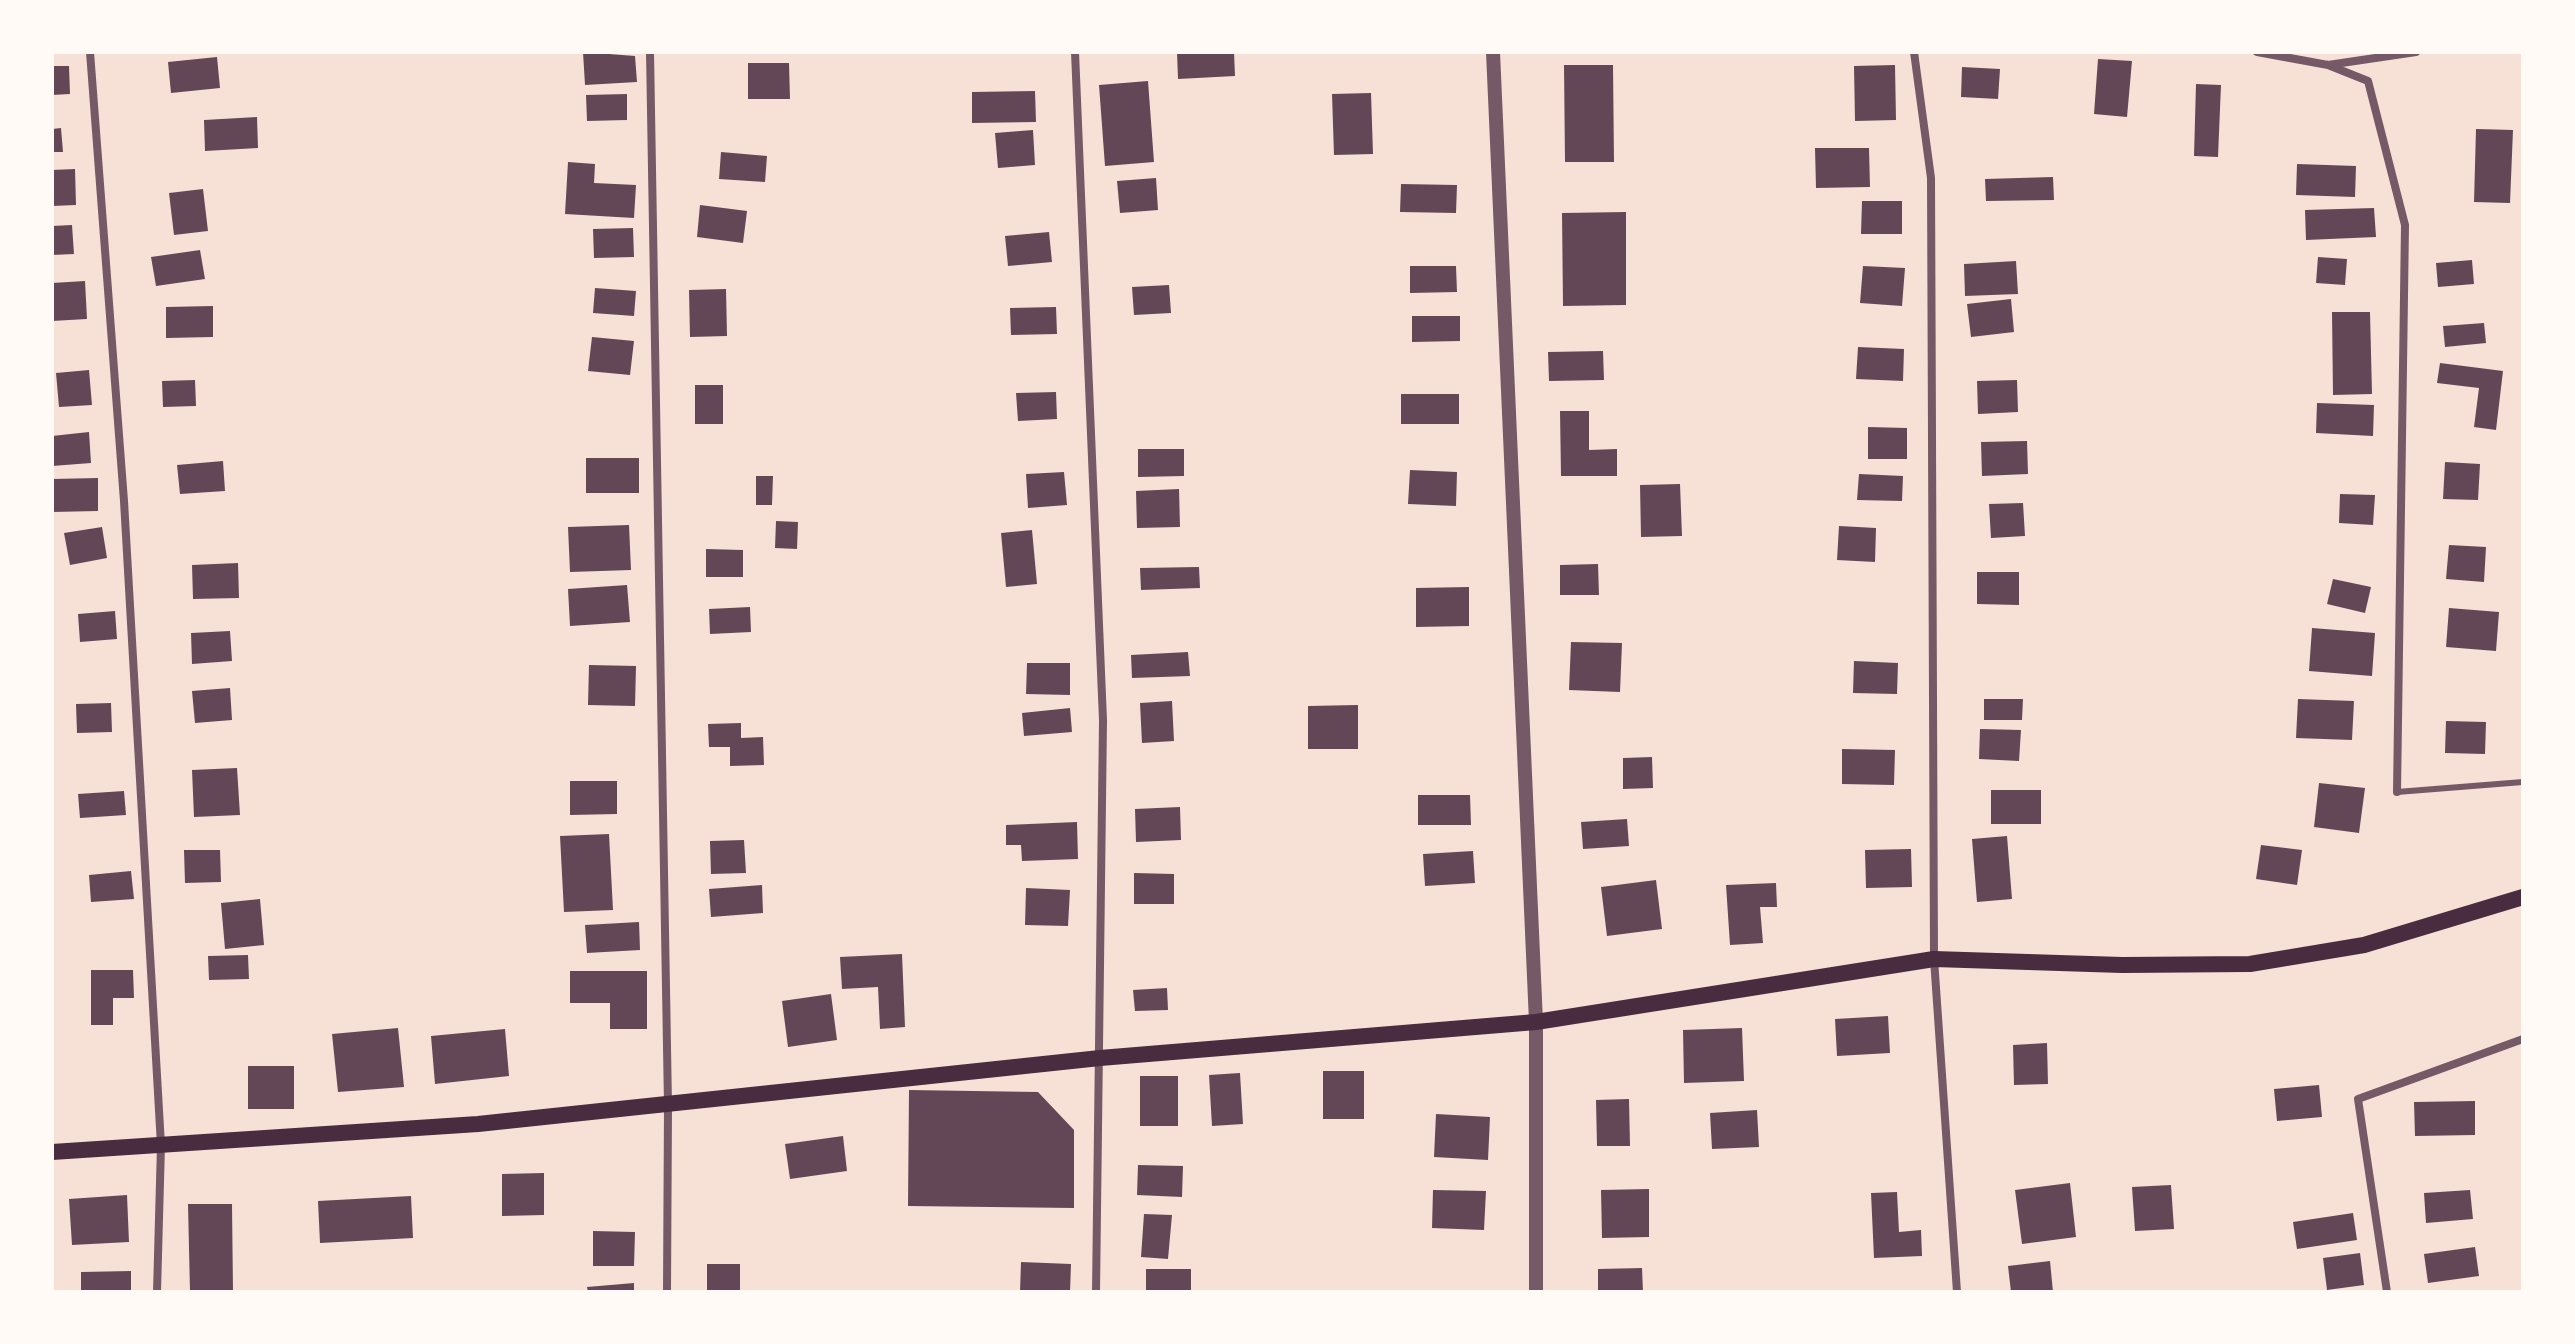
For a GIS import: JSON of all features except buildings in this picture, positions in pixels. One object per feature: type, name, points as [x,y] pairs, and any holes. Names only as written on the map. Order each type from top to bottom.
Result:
[{"type":"main road","points":[[52,1152],[478,1124],[1100,1058],[1536,1022],[1934,959],[2122,965],[2250,964],[2364,945],[2523,897]]},
{"type":"street","points":[[90,52],[124,501],[161,1145],[157,1292]]},
{"type":"street","points":[[650,52],[668,1105],[667,1292]]},
{"type":"street","points":[[1075,52],[1103,720],[1096,1292]]},
{"type":"street","points":[[1493,52],[1536,1022],[1536,1292]]},
{"type":"street","points":[[1914,52],[1931,178],[1934,959],[1957,1292]]},
{"type":"street","points":[[2257,52],[2328,65],[2368,81],[2405,225],[2397,792]]},
{"type":"street","points":[[2328,65],[2416,52]]},
{"type":"street","points":[[2387,1292],[2358,1099],[2523,1039]]},
{"type":"lane","points":[[2397,792],[2523,782]]}]
